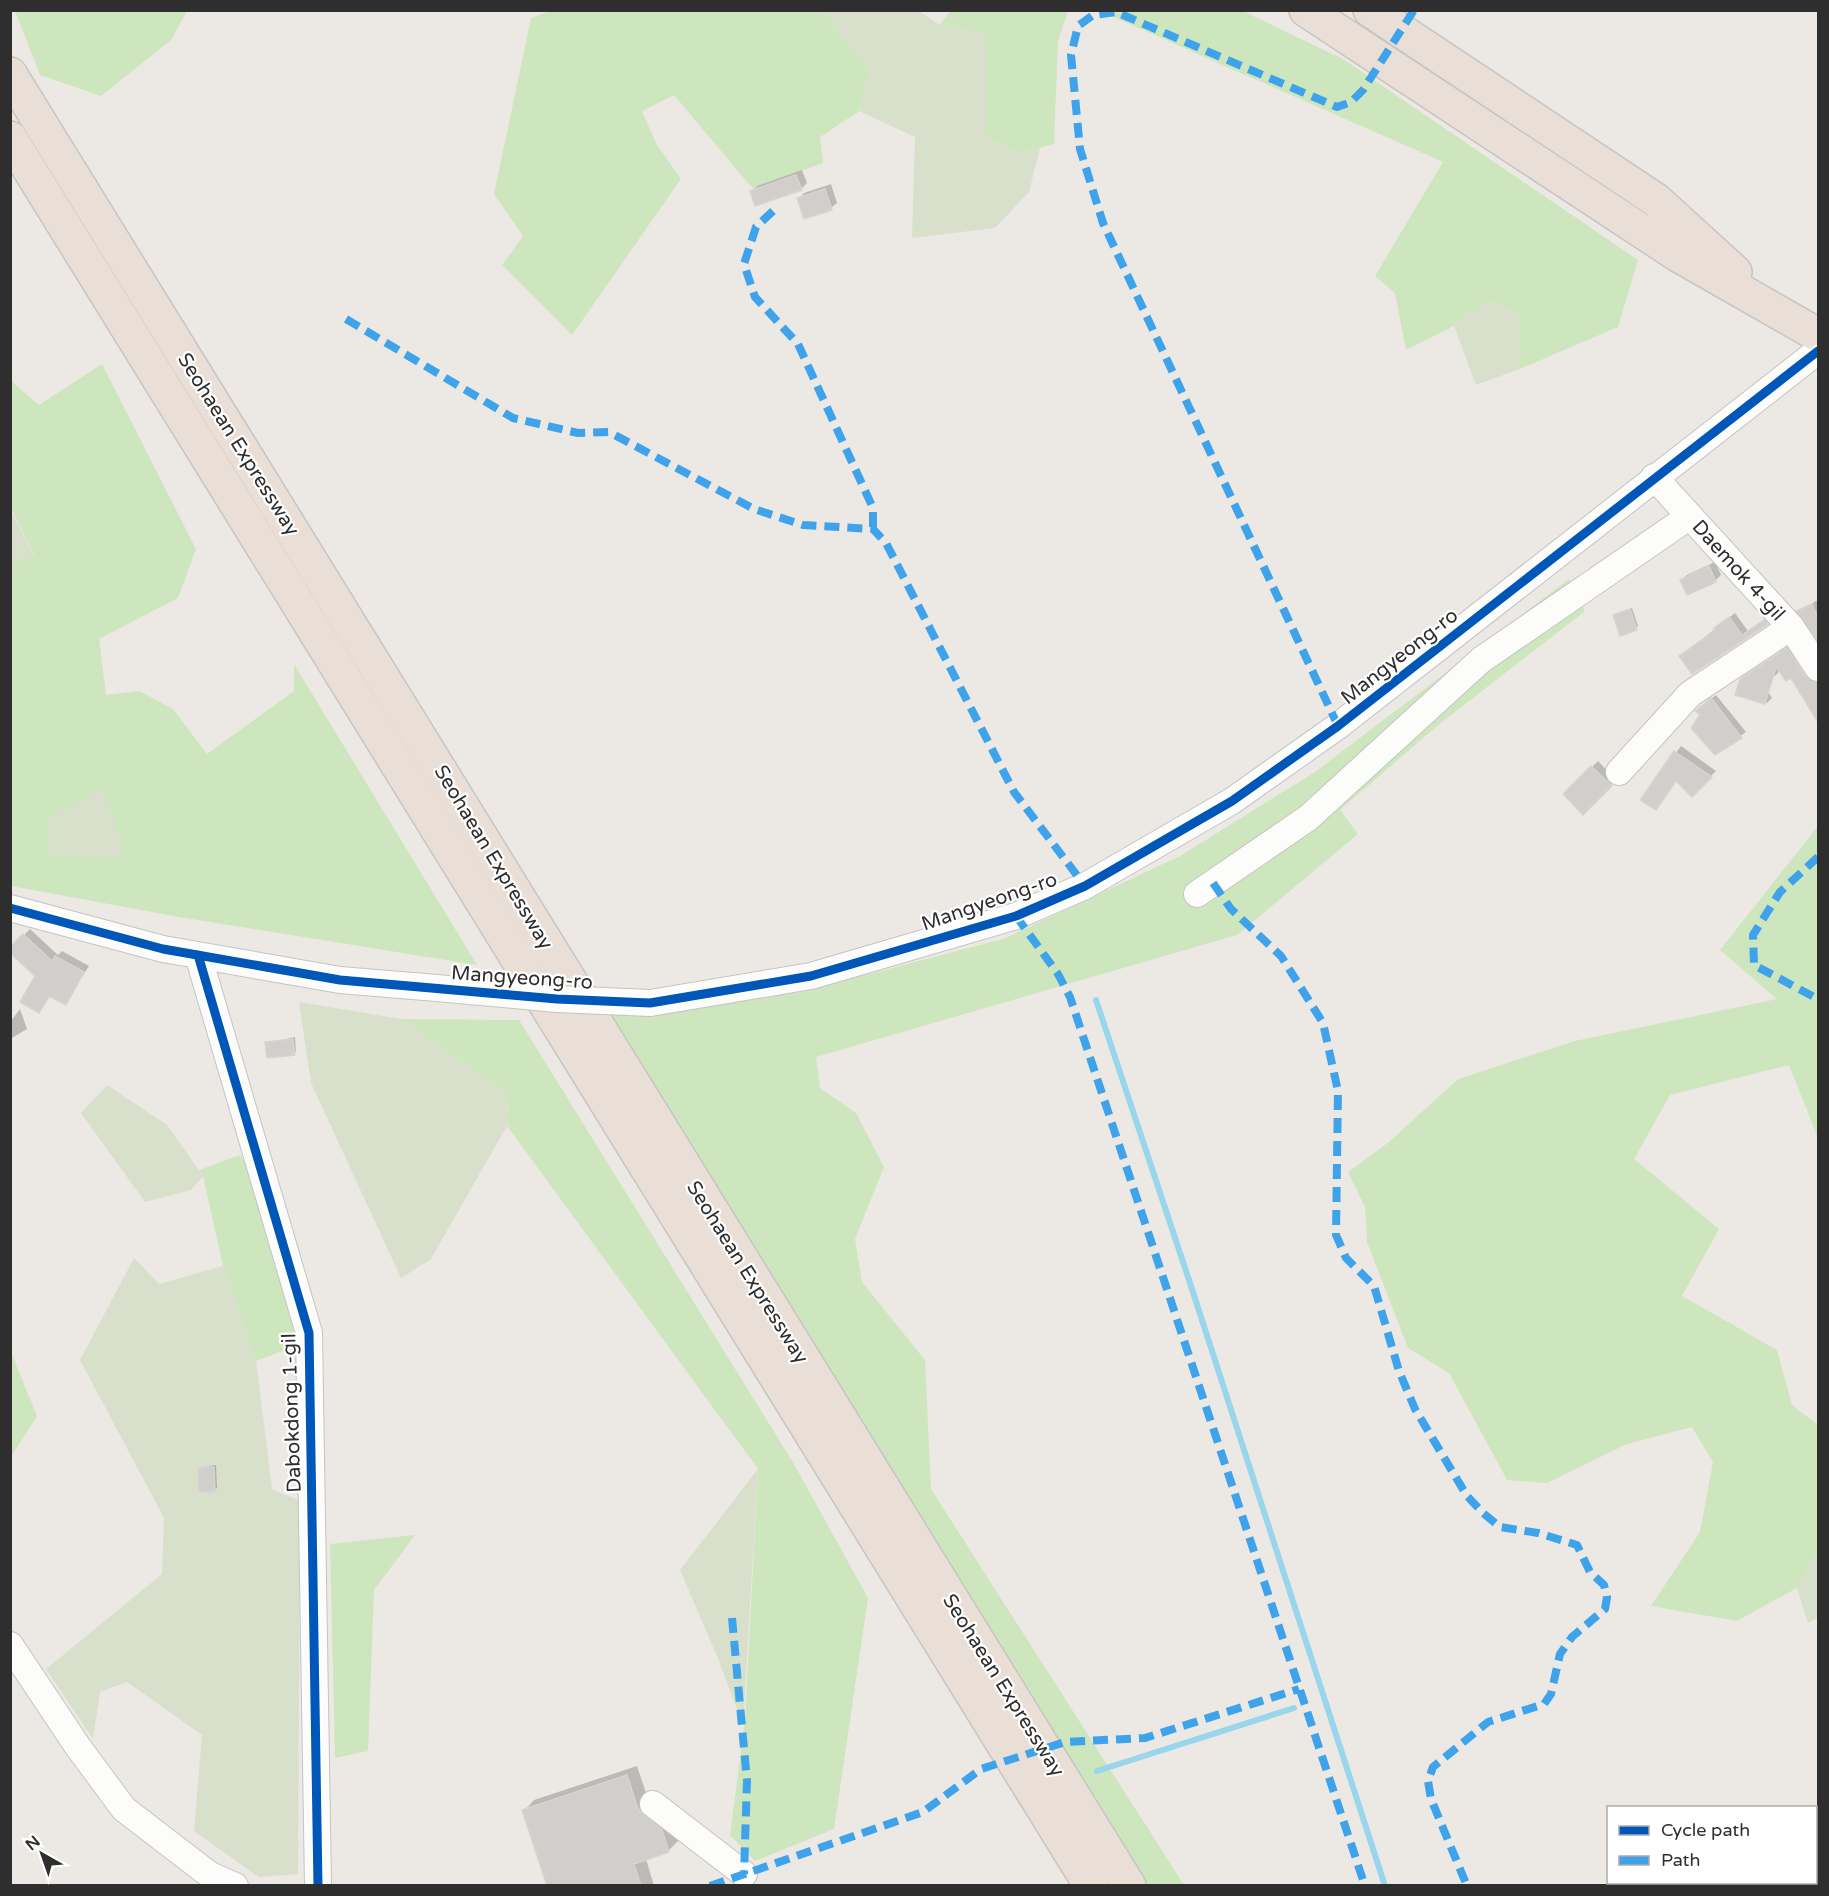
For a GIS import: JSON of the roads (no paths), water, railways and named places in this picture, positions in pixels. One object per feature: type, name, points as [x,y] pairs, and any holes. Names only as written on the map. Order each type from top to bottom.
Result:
[{"type":"highway","points":[[1306,10],[1678,255],[1818,335]]},
{"type":"highway","points":[[1370,10],[1656,201],[1779,311]]},
{"type":"highway","name":"Seohaean Expressway","points":[[10,63],[19,87],[1129,1886]]},
{"type":"highway","name":"Seohaean Expressway","points":[[10,138],[1091,1886]]},
{"type":"street","name":"Mangyeong-ro","points":[[10,908],[163,949],[340,980],[557,999],[650,1003],[811,976],[1016,916],[1085,886],[1232,801],[1338,726],[1818,351]]},
{"type":"street","name":"Daemok 4-gil","points":[[1654,477],[1791,627],[1818,668]]},
{"type":"street","points":[[1197,894],[1308,818],[1481,660],[1690,516]]},
{"type":"street","points":[[1620,772],[1690,694],[1791,627]]},
{"type":"street","name":"Dabokdong 1-gil","points":[[198,955],[309,1333],[318,1886]]},
{"type":"street","points":[[10,1645],[78,1747],[124,1809],[210,1875],[235,1886]]},
{"type":"street","points":[[653,1804],[744,1874]]},
{"type":"waterway","points":[[1096,1000],[1385,1886]]},
{"type":"waterway","points":[[1097,1771],[1294,1708]]}]
